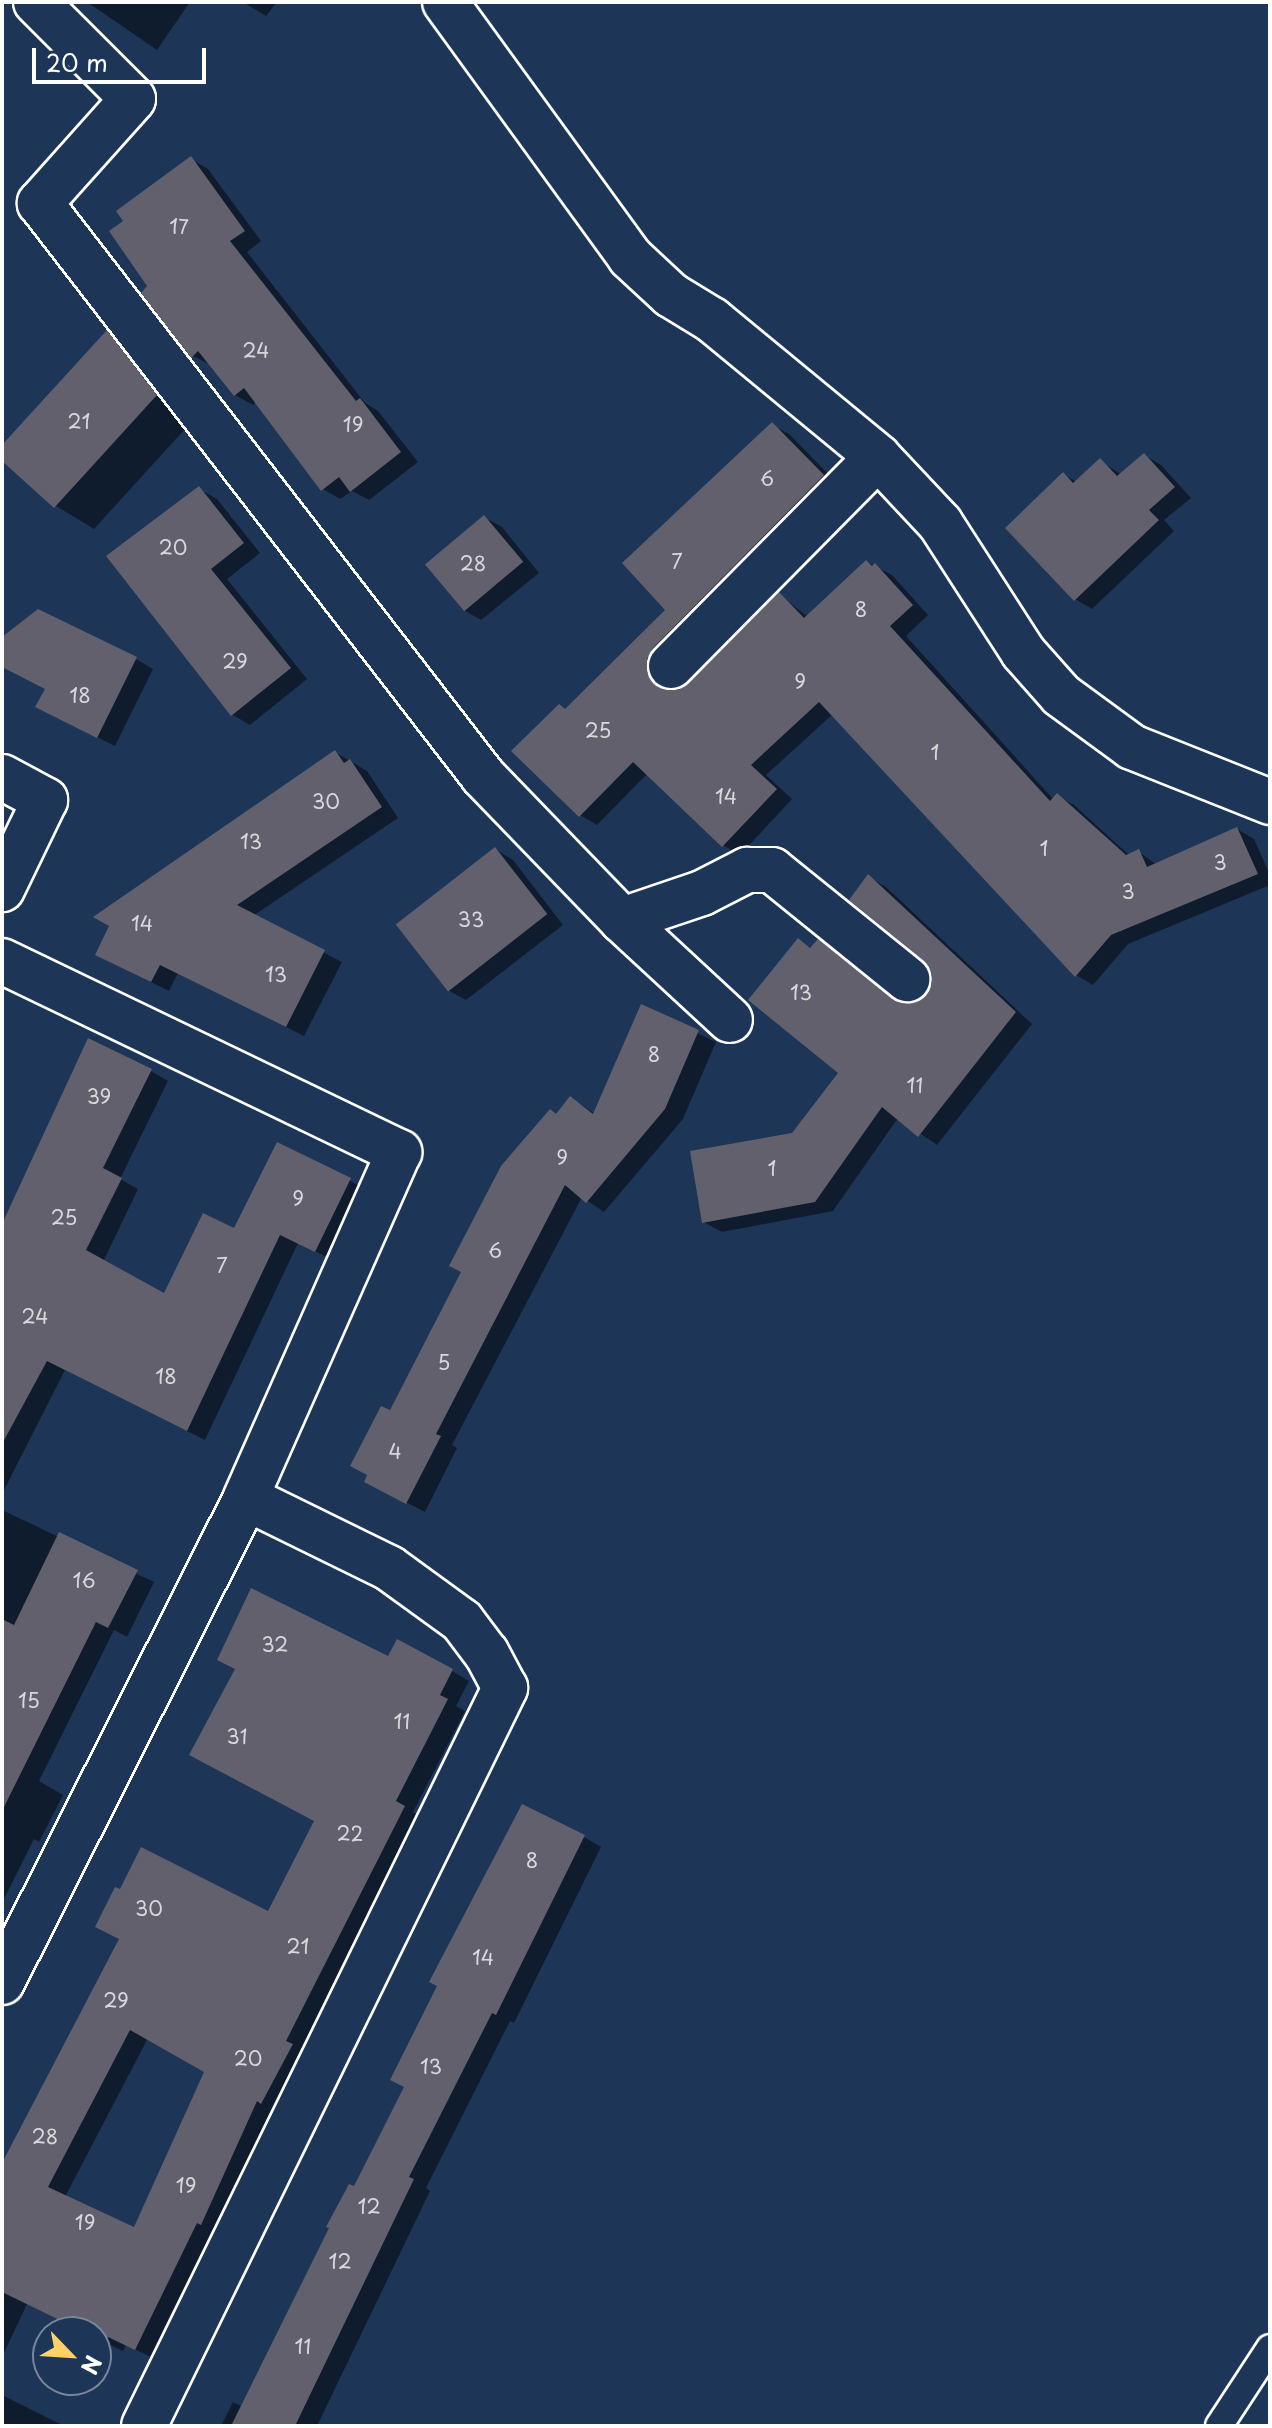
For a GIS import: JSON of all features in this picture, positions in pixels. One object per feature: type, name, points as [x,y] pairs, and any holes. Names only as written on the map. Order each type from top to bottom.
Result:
[{"type":"street","points":[[36,2],[133,99],[40,203],[483,776],[622,920],[730,1020]]},
{"type":"street","points":[[445,2],[630,257],[671,295],[712,320],[878,457],[940,523],[1023,652],[1061,695],[1132,747],[1270,802]]},
{"type":"street","points":[[671,666],[878,457]]},
{"type":"street","points":[[2,777],[45,800],[2,889]]},
{"type":"street","points":[[622,920],[702,893],[747,870],[772,870],[907,979]]},
{"type":"street","points":[[2,961],[399,1152],[246,1498],[2,1982]]},
{"type":"street","points":[[144,2426],[505,1688],[486,1653],[462,1621],[389,1568],[246,1498]]},
{"type":"lane","points":[[1219,2426],[1270,2348]]},
{"type":"building","points":[[191,156],[245,231],[230,241],[356,401],[360,398],[401,452],[350,492],[339,477],[321,491],[244,388],[234,396],[198,351],[191,358],[141,293],[147,286],[109,231],[123,221],[116,211]]},
{"type":"building","points":[[107,330],[157,395],[54,508],[2,461],[2,445]]},
{"type":"building","points":[[772,422],[824,475],[653,648],[647,659],[647,672],[654,684],[665,690],[678,690],[688,684],[779,592],[804,618],[866,560],[872,566],[875,563],[913,605],[890,626],[1050,801],[1057,793],[1126,855],[1139,849],[1147,867],[1237,827],[1258,874],[1111,935],[1075,977],[819,702],[751,765],[777,789],[722,847],[633,762],[579,817],[511,751],[559,704],[565,709],[665,610],[622,563]]},
{"type":"building","points":[[1144,453],[1175,487],[1149,510],[1159,520],[1074,601],[1005,528],[1063,472],[1073,483],[1100,458],[1117,476]]},
{"type":"building","points":[[199,486],[244,543],[211,569],[291,668],[231,716],[106,556]]},
{"type":"building","points":[[484,515],[523,562],[464,611],[425,564]]},
{"type":"building","points":[[38,609],[137,657],[97,738],[35,707],[45,689],[2,667],[2,637]]},
{"type":"building","points":[[335,750],[344,763],[350,759],[382,807],[237,905],[325,950],[286,1027],[160,965],[151,982],[95,955],[109,926],[93,917]]},
{"type":"building","points":[[495,847],[547,914],[448,992],[396,925]]},
{"type":"building","points":[[868,874],[1016,1012],[918,1137],[882,1107],[815,1202],[702,1223],[690,1151],[792,1133],[838,1073],[748,1000],[798,938],[810,948],[818,939],[902,1003],[915,1003],[927,994],[932,982],[931,971],[923,960],[849,900]]},
{"type":"building","points":[[641,1004],[699,1030],[665,1109],[586,1203],[565,1185],[436,1434],[441,1436],[406,1504],[364,1482],[367,1475],[350,1466],[381,1406],[390,1410],[461,1272],[449,1266],[501,1166],[550,1109],[556,1114],[570,1096],[593,1114]]},
{"type":"building","points":[[88,1038],[152,1069],[103,1168],[122,1178],[86,1250],[164,1293],[203,1213],[234,1228],[277,1142],[351,1178],[315,1252],[280,1235],[187,1431],[47,1361],[2,1444],[2,1224]]},
{"type":"building","points":[[59,1532],[138,1570],[108,1628],[96,1622],[2,1811],[2,1619],[14,1625]]},
{"type":"building","points":[[251,1588],[388,1656],[397,1639],[453,1669],[440,1695],[448,1699],[396,1801],[405,1806],[286,2041],[293,2044],[261,2104],[257,2101],[201,2225],[197,2223],[135,2350],[112,2339],[112,2316],[51,2316],[2,2292],[2,2163],[119,1939],[95,1927],[115,1887],[120,1889],[141,1847],[268,1911],[314,1821],[189,1755],[235,1669],[217,1660]],"holes":[[[130,2030],[204,2072],[134,2227],[48,2187]]]},
{"type":"building","points":[[522,1804],[585,1835],[496,2015],[492,2013],[409,2177],[414,2179],[295,2426],[231,2426],[329,2228],[326,2227],[349,2184],[354,2186],[404,2087],[390,2080],[437,1986],[429,1982]]}]
